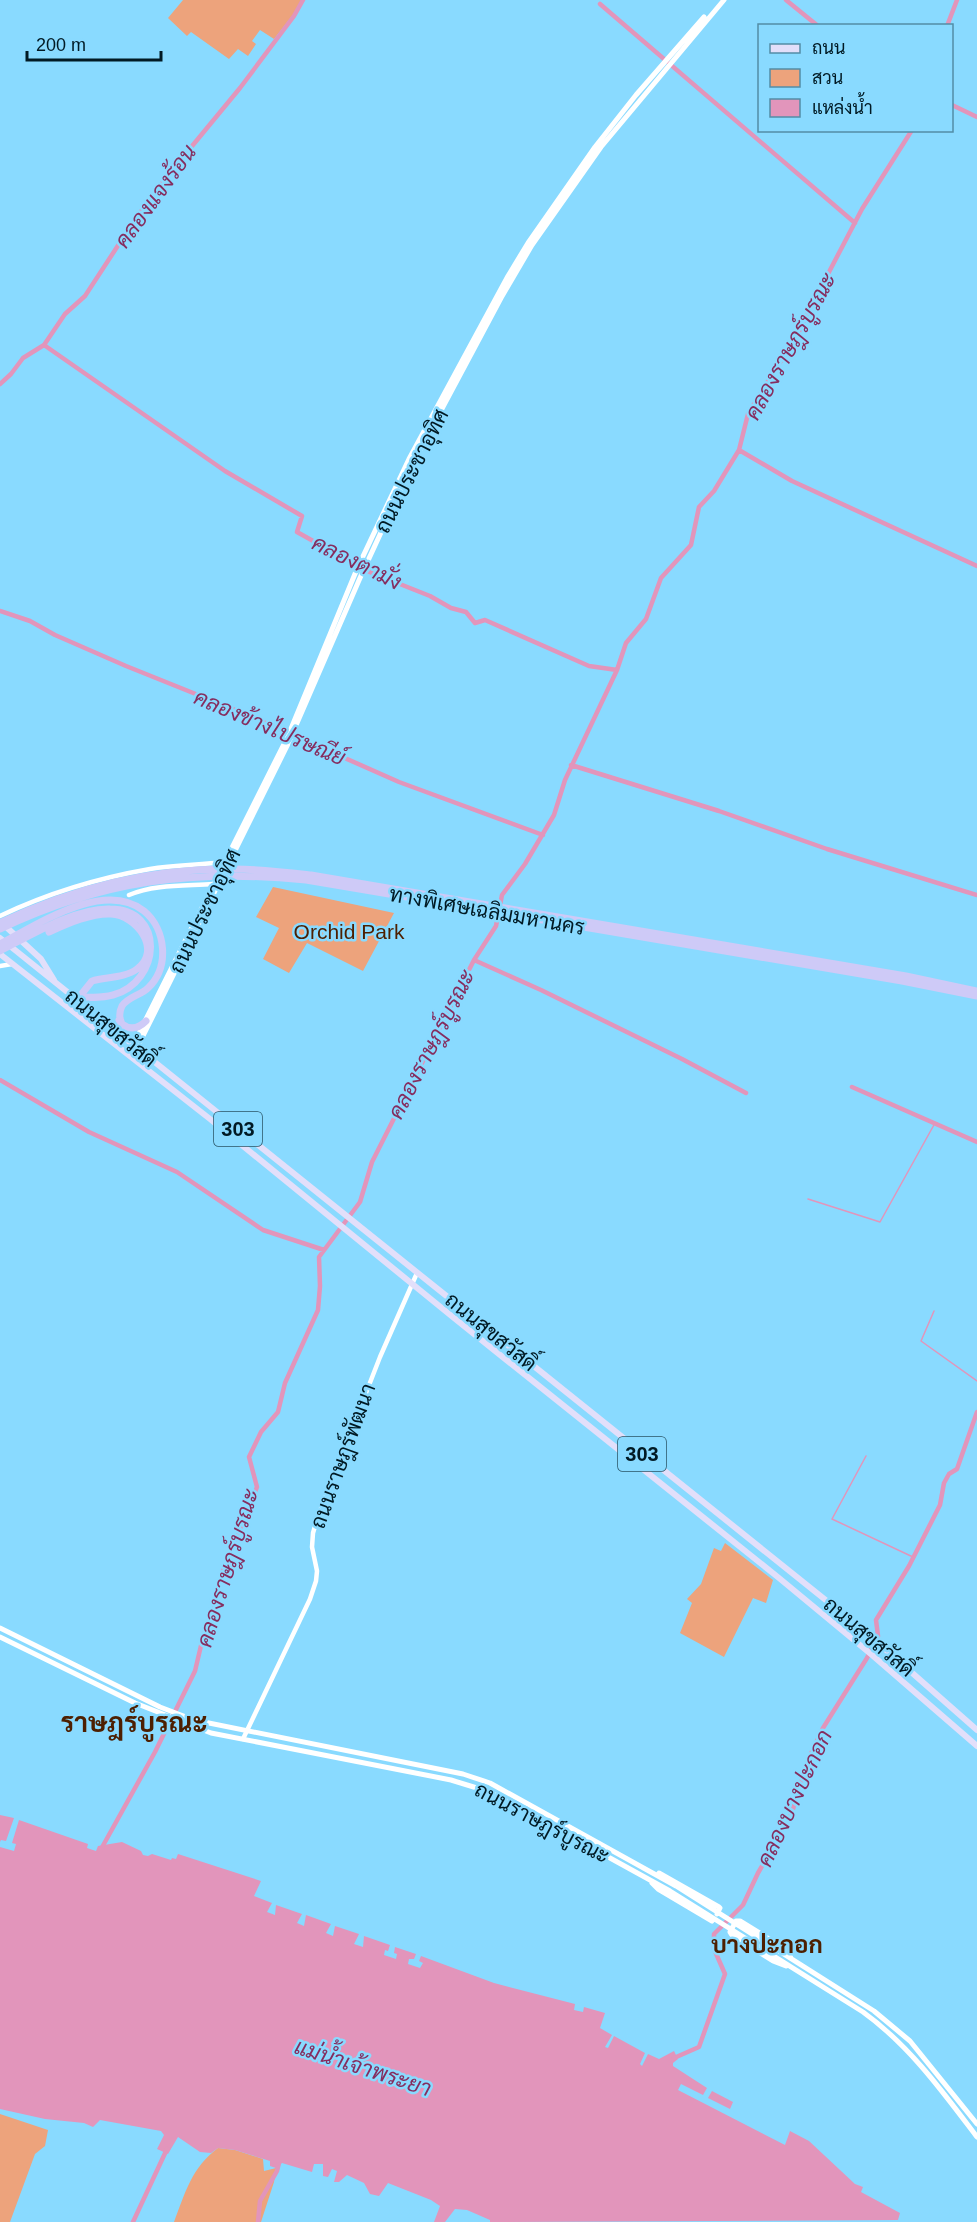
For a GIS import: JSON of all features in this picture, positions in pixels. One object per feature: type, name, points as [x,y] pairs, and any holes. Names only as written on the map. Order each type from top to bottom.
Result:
[{"type":"highway","name":"ทางพิเศษเฉลิมมหานคร","points":[[0,922],[59,898],[128,880],[207,869],[270,871],[311,875],[894,974],[977,991]]},
{"type":"highway","name":"ทางพิเศษเฉลิมมหานคร","points":[[0,929],[62,904],[135,884],[203,876],[271,877],[306,880],[902,981],[977,996]]},
{"type":"highway","points":[[0,944],[70,909],[96,901],[116,900],[135,905],[153,921],[161,939],[162,961],[158,975],[152,984],[125,1003],[120,1015],[124,1038]]},
{"type":"highway","points":[[0,954],[64,920],[106,909],[119,910],[134,916],[146,929],[151,948],[149,962],[142,974],[132,985],[112,995],[96,998],[72,996]]},
{"type":"highway","points":[[80,996],[92,981],[128,973],[139,967],[146,954],[148,939]]},
{"type":"highway","points":[[120,1015],[122,1024],[127,1027],[136,1028],[146,1021]]},
{"type":"main road","name":"ถนนประชาอุทิศ","points":[[136,1047],[291,734],[364,561],[482,333],[532,245],[595,154],[638,97],[722,0]]},
{"type":"main road","name":"ถนนประชาอุทิศ","points":[[136,1047],[146,1021],[213,884],[291,734]]},
{"type":"main road","points":[[0,922],[41,959],[55,983]]},
{"type":"main road","name":"ถนนสุขสวัสดิ์","points":[[0,938],[868,1634],[976,1729]]},
{"type":"main road","name":"ถนนสุขสวัสดิ์","points":[[0,954],[210,1119],[333,1221],[709,1521],[872,1654],[977,1746]]},
{"type":"main road","points":[[130,1056],[136,1047]]},
{"type":"main road","points":[[454,1318],[461,1308]]},
{"type":"main road","name":"ถนนราษฎร์บูรณะ","points":[[0,1628],[191,1727],[478,1787],[670,1891],[773,1951],[791,1958],[874,2011],[902,2032],[977,2124]]},
{"type":"main road","name":"ถนนราษฎร์บูรณะ","points":[[0,1637],[159,1710],[247,1732],[474,1777],[504,1791],[676,1886],[863,2012],[893,2035],[977,2137]]},
{"type":"main road","points":[[638,1865],[668,1877],[719,1906],[714,1921],[658,1889],[648,1879]]},
{"type":"main road","points":[[791,1958],[787,1950],[740,1921],[736,1921],[730,1932],[773,1961],[799,1971]]},
{"type":"street","points":[[0,916],[42,898],[116,876],[152,869],[224,862]]},
{"type":"street","points":[[129,895],[174,886],[213,884]]},
{"type":"street","points":[[0,966],[12,964]]},
{"type":"street","name":"ถนนราษฎร์พัฒนา","points":[[243,1739],[316,1581],[312,1548],[318,1516],[361,1404],[417,1273]]},
{"type":"green space","points":[[183,0],[302,0],[274,39],[260,30],[252,41],[256,44],[248,56],[238,49],[229,59],[191,32],[187,36],[168,18]]},
{"type":"green space","name":"Orchid Park","points":[[273,887],[394,913],[363,971],[307,943],[289,973],[263,959],[279,928],[256,917]]},
{"type":"green space","points":[[725,1543],[773,1580],[766,1603],[753,1598],[724,1657],[680,1633],[692,1603],[687,1599],[701,1584],[714,1548],[721,1551]]},
{"type":"green space","points":[[0,2114],[48,2130],[45,2146],[35,2154],[10,2222],[0,2222]]},
{"type":"green space","points":[[218,2148],[235,2150],[263,2159],[264,2171],[276,2168],[274,2182],[261,2222],[174,2222],[196,2172],[209,2155]]},
{"type":"water","points":[[0,1815],[14,1818],[6,1841],[1,1840],[0,1842]]},
{"type":"water","name":"แม่น้ำเจ้าพระยา","points":[[19,1820],[88,1844],[87,1848],[96,1851],[98,1846],[122,1842],[141,1851],[143,1855],[152,1854],[171,1860],[176,1859],[178,1854],[261,1881],[254,1896],[272,1903],[267,1912],[275,1915],[276,1905],[302,1914],[297,1923],[304,1926],[306,1915],[331,1924],[326,1933],[333,1936],[335,1926],[359,1934],[354,1944],[363,1947],[364,1936],[390,1945],[384,1955],[396,1959],[395,1947],[416,1954],[414,1959],[409,1959],[408,1964],[420,1968],[423,1963],[419,1961],[421,1956],[494,1983],[575,2004],[574,2010],[583,2012],[584,2007],[605,2013],[600,2028],[612,2035],[605,2047],[608,2048],[614,2036],[645,2053],[640,2064],[642,2066],[648,2054],[659,2059],[674,2051],[678,2059],[673,2066],[707,2088],[703,2095],[681,2084],[678,2090],[785,2145],[790,2131],[809,2141],[855,2184],[863,2187],[861,2192],[900,2213],[898,2220],[490,2222],[467,2210],[455,2209],[445,2222],[434,2222],[440,2206],[431,2200],[388,2183],[379,2196],[370,2194],[364,2183],[347,2175],[339,2182],[334,2182],[337,2171],[332,2169],[328,2177],[323,2176],[323,2164],[314,2164],[312,2172],[282,2163],[276,2168],[270,2166],[270,2161],[235,2150],[218,2148],[211,2153],[200,2152],[178,2137],[168,2154],[157,2149],[164,2135],[161,2131],[100,2120],[93,2127],[84,2123],[45,2119],[0,2109],[0,1847],[14,1851],[16,1844],[12,1843]]},
{"type":"water","points":[[712,2091],[733,2102],[730,2109],[708,2098]]},
{"type":"waterway","name":"คลองแจงร้อน","points":[[0,384],[23,358],[44,345],[65,314],[85,296],[136,218],[240,88],[294,16],[303,0]]},
{"type":"waterway","points":[[786,0],[816,24]]},
{"type":"waterway","name":"คลองราษฎร์บูรณะ","points":[[948,24],[957,0]]},
{"type":"waterway","points":[[600,4],[855,223]]},
{"type":"waterway","points":[[953,105],[977,117]]},
{"type":"waterway","name":"คลองราษฎร์บูรณะ","points":[[100,1851],[155,1752],[195,1671],[223,1571],[257,1487],[249,1457],[261,1432],[278,1412],[285,1383],[318,1310],[319,1257],[360,1202],[372,1162],[474,960],[496,926],[502,895],[525,864],[554,815],[565,780],[617,670],[626,643],[646,619],[661,578],[691,545],[699,507],[714,491],[739,450],[748,414],[793,345],[862,209],[911,132]]},
{"type":"waterway","name":"คลองตามั่ง","points":[[44,345],[225,471],[302,516],[297,532],[367,571],[430,596],[451,608],[466,612],[475,623],[485,620],[589,666],[617,670]]},
{"type":"waterway","points":[[739,450],[792,481],[977,566]]},
{"type":"waterway","name":"คลองข้างไปรษณีย์","points":[[0,611],[30,621],[55,635],[126,666],[243,713],[399,782],[543,835]]},
{"type":"waterway","points":[[571,765],[719,811],[827,849],[977,895]]},
{"type":"waterway","points":[[474,960],[541,990],[746,1093]]},
{"type":"waterway","points":[[0,1080],[89,1132],[177,1172],[263,1230],[324,1250]]},
{"type":"waterway","points":[[852,1087],[977,1142]]},
{"type":"waterway","points":[[808,1199],[880,1222],[935,1123]]},
{"type":"waterway","points":[[934,1311],[921,1341],[977,1381]]},
{"type":"waterway","name":"คลองบางปะกอก","points":[[674,2058],[699,2047],[725,1974],[714,1949],[714,1934],[743,1905],[793,1809],[807,1762],[823,1728],[867,1658],[878,1636],[876,1620],[909,1566],[940,1505],[944,1483],[949,1474],[957,1469],[977,1412]]},
{"type":"waterway","points":[[866,1456],[832,1519],[913,1557]]},
{"type":"waterway","points":[[133,2222],[167,2149]]},
{"type":"waterway","points":[[258,2222],[260,2201],[279,2163]]},
{"type":"district","name":"ราษฎร์บูรณะ","points":[[134,1723]]},
{"type":"district","name":"บางปะกอก","points":[[767,1945]]}]
